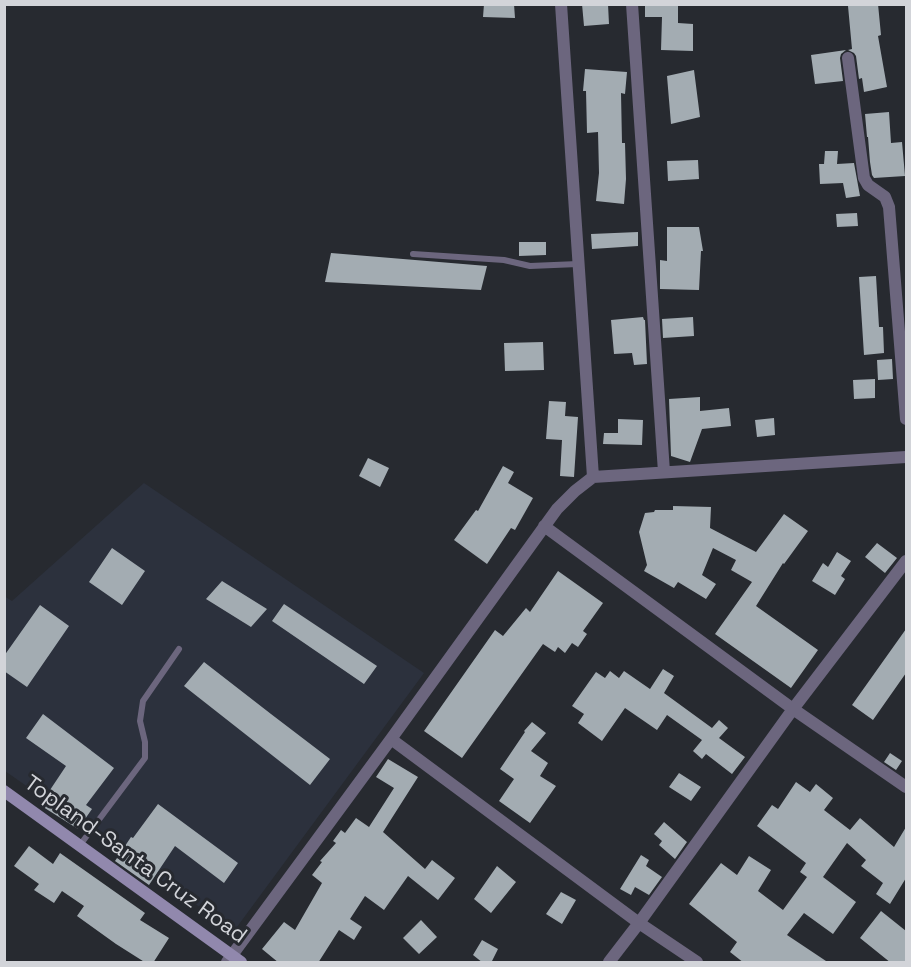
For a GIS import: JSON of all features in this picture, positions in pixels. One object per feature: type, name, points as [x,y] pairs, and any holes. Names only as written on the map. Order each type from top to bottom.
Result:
[{"type":"main road","name":"Topland-Santa Cruz Road","points":[[4,791],[234,960]]},
{"type":"street","points":[[561,4],[593,477]]},
{"type":"street","points":[[632,4],[664,472]]},
{"type":"street","points":[[848,58],[864,178],[868,185],[885,197],[890,207],[906,419]]},
{"type":"street","points":[[234,960],[556,508],[593,477],[906,457]]},
{"type":"street","points":[[544,526],[793,709],[906,787]]},
{"type":"street","points":[[609,963],[793,709],[906,561]]},
{"type":"street","points":[[392,739],[639,923],[697,963]]},
{"type":"lane","points":[[413,254],[504,260],[530,266],[578,264]]},
{"type":"lane","points":[[79,846],[146,759],[140,721],[143,701],[180,649]]},
{"type":"shaded area","points":[[144,483],[424,673],[234,931],[5,771],[4,596],[12,601]]},
{"type":"building","points":[[484,4],[514,4],[515,18],[483,17]]},
{"type":"building","points":[[582,4],[608,4],[609,24],[584,26]]},
{"type":"building","points":[[645,4],[678,4],[678,23],[693,24],[693,51],[661,50],[662,17],[645,17]]},
{"type":"building","points":[[878,4],[881,35],[878,36],[887,87],[864,92],[862,78],[859,79],[856,56],[848,50],[852,49],[848,6]]},
{"type":"building","points":[[846,50],[840,58],[843,81],[815,84],[811,55]]},
{"type":"building","points":[[585,69],[627,72],[625,94],[621,93],[622,143],[625,143],[626,179],[624,204],[596,201],[599,173],[598,132],[587,133],[586,91],[583,91]]},
{"type":"building","points":[[694,70],[700,117],[671,124],[667,76]]},
{"type":"building","points":[[889,112],[891,143],[902,142],[905,176],[874,178],[865,114]]},
{"type":"building","points":[[825,151],[838,151],[837,164],[854,163],[860,196],[846,198],[843,183],[820,184],[819,164],[824,164]]},
{"type":"building","points":[[698,160],[699,179],[668,181],[667,161]]},
{"type":"building","points":[[857,213],[858,226],[837,227],[836,214]]},
{"type":"building","points":[[667,227],[699,227],[703,251],[701,251],[699,290],[660,289],[660,260],[667,261]]},
{"type":"building","points":[[638,232],[638,246],[592,249],[591,234]]},
{"type":"building","points":[[519,242],[546,242],[546,255],[519,256]]},
{"type":"building","points":[[331,253],[487,266],[481,290],[325,282]]},
{"type":"building","points":[[876,276],[879,327],[883,327],[884,353],[864,355],[859,277]]},
{"type":"building","points":[[643,317],[647,364],[634,365],[632,353],[614,354],[611,320]]},
{"type":"building","points":[[693,317],[694,336],[663,338],[662,319]]},
{"type":"building","points":[[543,342],[544,370],[505,371],[504,343]]},
{"type":"building","points":[[892,359],[893,379],[878,380],[877,360]]},
{"type":"building","points":[[875,379],[875,398],[854,399],[853,380]]},
{"type":"building","points":[[700,397],[700,411],[729,408],[731,426],[702,429],[690,462],[671,456],[669,399]]},
{"type":"building","points":[[549,401],[566,402],[565,416],[578,417],[574,477],[560,476],[562,440],[546,439]]},
{"type":"building","points":[[774,418],[775,435],[757,437],[755,420]]},
{"type":"building","points":[[618,419],[643,420],[642,445],[603,444],[604,433],[618,433]]},
{"type":"building","points":[[368,458],[389,468],[380,487],[359,476]]},
{"type":"building","points":[[503,466],[514,472],[508,483],[533,498],[515,530],[511,528],[487,564],[454,540],[476,510],[478,511]]},
{"type":"building","points":[[673,506],[711,507],[710,528],[756,552],[784,514],[808,531],[783,563],[756,606],[818,650],[791,688],[715,634],[752,582],[731,570],[736,560],[713,548],[702,575],[716,584],[706,599],[678,582],[674,588],[644,571],[647,565],[639,532],[645,513],[655,510],[673,510]]},
{"type":"building","points":[[877,543],[897,558],[885,573],[865,557]]},
{"type":"building","points":[[112,548],[145,571],[122,605],[89,582]]},
{"type":"building","points":[[837,552],[851,561],[841,576],[845,579],[835,595],[812,581],[823,563],[828,567]]},
{"type":"building","points":[[558,571],[603,603],[583,631],[587,634],[578,647],[572,643],[565,653],[558,647],[555,652],[543,644],[462,758],[424,731],[495,630],[503,636],[526,608],[530,612]]},
{"type":"building","points":[[222,581],[267,609],[251,627],[206,599]]},
{"type":"building","points":[[284,604],[377,666],[364,684],[272,621]]},
{"type":"building","points":[[40,605],[69,626],[27,687],[4,671],[4,656]]},
{"type":"building","points":[[906,629],[906,673],[873,720],[852,705]]},
{"type":"building","points":[[204,662],[330,759],[310,785],[184,686]]},
{"type":"building","points":[[663,669],[674,676],[664,693],[712,728],[719,720],[728,728],[719,738],[745,757],[732,774],[706,754],[702,759],[693,751],[702,740],[667,715],[657,730],[625,708],[602,741],[578,723],[584,714],[572,706],[596,672],[605,678],[610,671],[619,678],[624,671],[650,689]]},
{"type":"building","points":[[43,714],[114,768],[86,805],[92,809],[78,829],[40,805],[66,766],[26,738]]},
{"type":"building","points":[[532,722],[546,733],[531,751],[548,763],[540,776],[556,786],[530,823],[499,801],[514,779],[500,769]]},
{"type":"building","points":[[890,753],[902,761],[896,770],[884,762]]},
{"type":"building","points":[[388,759],[418,777],[383,832],[425,869],[432,860],[455,878],[438,900],[408,876],[384,910],[365,896],[350,919],[362,927],[354,940],[339,930],[318,963],[279,963],[262,949],[284,922],[295,930],[322,883],[312,875],[322,862],[320,861],[336,843],[333,841],[341,830],[345,833],[356,818],[369,827],[394,788],[376,777]]},
{"type":"building","points":[[679,773],[701,787],[691,801],[669,787]]},
{"type":"building","points":[[796,782],[810,792],[816,784],[833,798],[824,810],[850,830],[860,818],[894,847],[906,827],[906,878],[890,904],[876,894],[883,883],[861,866],[866,860],[847,843],[823,877],[856,902],[833,934],[804,913],[787,935],[829,963],[744,963],[730,952],[737,942],[689,904],[721,863],[737,875],[749,856],[771,870],[758,891],[783,910],[807,877],[800,872],[806,863],[757,826],[772,805],[778,809]]},
{"type":"building","points":[[158,804],[238,863],[224,883],[175,846],[149,885],[115,861]]},
{"type":"building","points":[[664,822],[687,842],[675,859],[659,845],[662,841],[654,834]]},
{"type":"building","points":[[29,846],[53,864],[60,853],[145,913],[140,920],[169,938],[153,963],[146,963],[77,916],[84,906],[62,891],[54,903],[34,890],[39,884],[14,866]]},
{"type":"building","points":[[641,855],[649,860],[646,866],[662,877],[649,895],[635,887],[631,895],[620,889]]},
{"type":"building","points":[[497,866],[516,882],[491,913],[474,899]]},
{"type":"building","points":[[561,892],[576,900],[562,924],[546,914]]},
{"type":"building","points":[[881,911],[906,931],[906,963],[891,963],[860,938]]},
{"type":"building","points":[[421,920],[437,937],[419,954],[403,938]]},
{"type":"building","points":[[482,940],[498,949],[491,963],[483,963],[473,955]]}]
